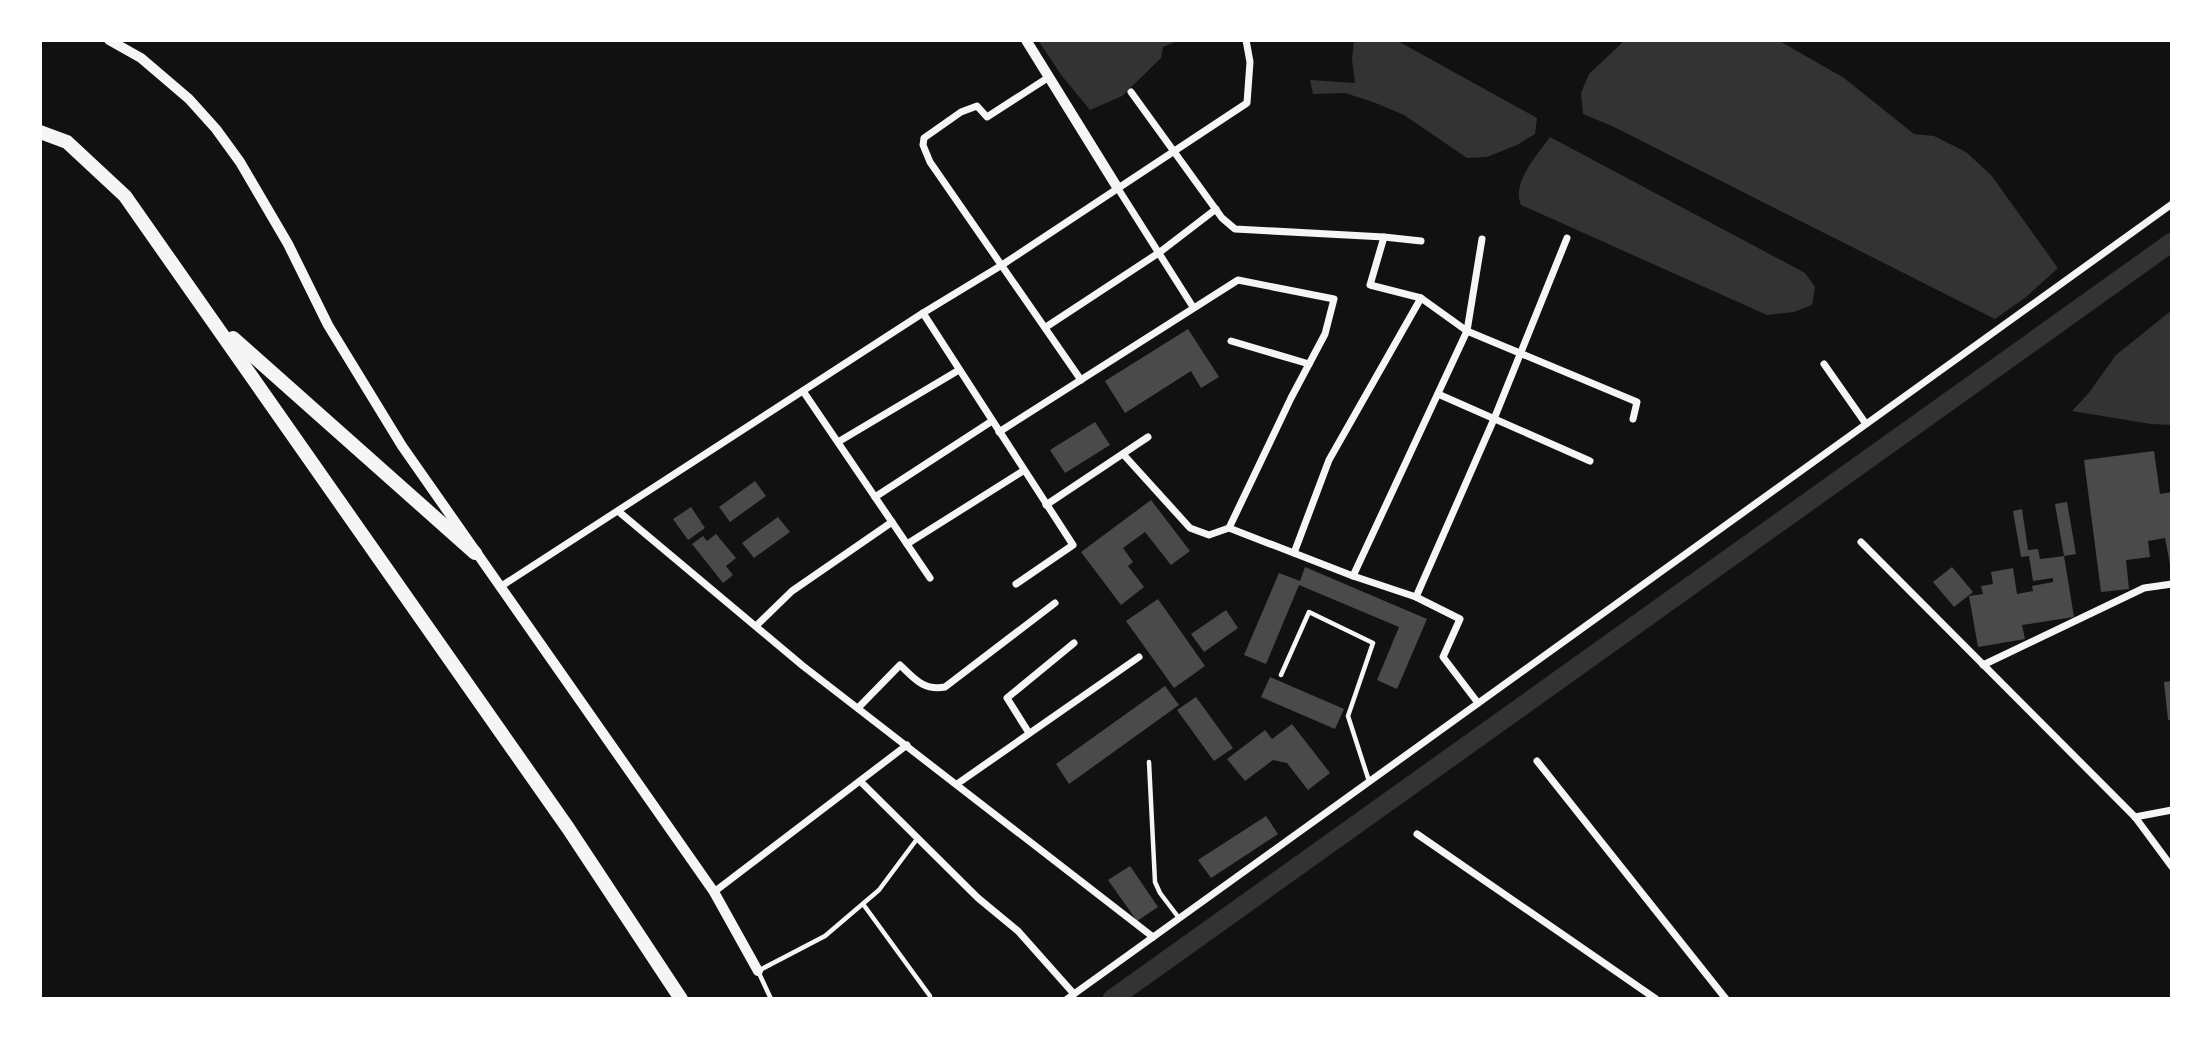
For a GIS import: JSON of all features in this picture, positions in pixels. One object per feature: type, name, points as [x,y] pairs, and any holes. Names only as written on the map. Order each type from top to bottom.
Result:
[{"type":"main road","points":[[40,126],[67,142],[125,195],[568,828],[681,999]]},
{"type":"main road","points":[[40,132],[67,142]]},
{"type":"main road","points":[[214,321],[475,553]]},
{"type":"street","points":[[109,40],[141,58],[190,99],[240,162],[288,244],[350,363],[402,446],[714,892],[758,971]]},
{"type":"street","points":[[1026,40],[1193,307]]},
{"type":"street","points":[[500,587],[923,313],[1002,265],[1247,103],[1250,62],[1246,40]]},
{"type":"street","points":[[1049,77],[987,117],[977,106],[961,112],[924,138],[923,145],[930,162],[1081,380]]},
{"type":"street","points":[[1131,92],[1222,218],[1235,229],[1384,237],[1421,242]]},
{"type":"street","points":[[1067,999],[2172,204]]},
{"type":"street","points":[[1046,327],[1160,252],[1216,209]]},
{"type":"street","points":[[1384,237],[1370,285],[1421,298],[1467,331],[1636,402],[1633,419]]},
{"type":"street","points":[[1416,597],[1494,419],[1567,238]]},
{"type":"street","points":[[1353,576],[1467,331],[1482,239]]},
{"type":"street","points":[[999,432],[1238,280],[1334,299],[1325,334],[1229,528]]},
{"type":"street","points":[[1294,553],[1329,460],[1421,298]]},
{"type":"street","points":[[923,313],[1073,545],[1016,584]]},
{"type":"street","points":[[1231,341],[1309,364]]},
{"type":"street","points":[[1824,364],[1866,424]]},
{"type":"street","points":[[838,442],[959,370]]},
{"type":"street","points":[[803,391],[930,578]]},
{"type":"street","points":[[1438,394],[1590,461]]},
{"type":"street","points":[[875,497],[992,421]]},
{"type":"street","points":[[1046,505],[1148,437]]},
{"type":"street","points":[[1123,454],[1190,528],[1209,534],[1229,528],[1353,576],[1416,597],[1460,619],[1444,656],[1478,703]]},
{"type":"street","points":[[907,544],[1023,471]]},
{"type":"street","points":[[618,511],[858,708],[1153,937]]},
{"type":"street","points":[[756,626],[792,591],[892,522]]},
{"type":"street","points":[[1861,542],[2135,817],[2172,867]]},
{"type":"street","points":[[1983,665],[2144,588],[2172,584]]},
{"type":"street","points":[[858,708],[900,665],[923,686],[934,689],[944,687],[1055,603]]},
{"type":"street","points":[[1029,733],[1007,698],[1074,643]]},
{"type":"street","points":[[957,783],[1139,657]]},
{"type":"street","points":[[714,892],[907,745]]},
{"type":"street","points":[[1537,761],[1726,999]]},
{"type":"street","points":[[860,782],[978,898],[1018,931],[1074,993]]},
{"type":"street","points":[[2135,817],[2172,810]]},
{"type":"street","points":[[1417,834],[1656,999]]},
{"type":"lane","points":[[1281,675],[1309,612],[1373,643],[1348,716],[1369,781]]},
{"type":"lane","points":[[1149,762],[1156,882],[1160,893],[1179,918]]},
{"type":"lane","points":[[771,999],[758,971],[825,936],[879,890],[918,838]]},
{"type":"lane","points":[[863,904],[930,996]]},
{"type":"shaded area","points":[[1038,40],[1180,40],[1163,47],[1161,58],[1122,96],[1090,110],[1062,76]]},
{"type":"shaded area","points":[[1354,40],[1396,40],[1537,118],[1535,134],[1517,145],[1487,157],[1467,158],[1404,115],[1373,102],[1345,93],[1313,94],[1310,80],[1355,83],[1352,59]]},
{"type":"shaded area","points":[[1625,40],[1778,40],[1844,78],[1914,134],[1934,136],[1966,152],[1991,175],[2058,268],[2026,297],[1995,319],[1612,126],[1583,114],[1581,93],[1589,74]]},
{"type":"shaded area","points":[[1550,137],[1805,273],[1815,287],[1812,305],[1794,312],[1767,315],[1521,205],[1519,196],[1523,178]]},
{"type":"shaded area","points":[[2172,310],[2172,425],[2072,411],[2116,355]]},
{"type":"building","points":[[1188,329],[1219,377],[1201,388],[1191,371],[1125,413],[1105,381]]},
{"type":"building","points":[[1095,422],[1110,445],[1065,473],[1050,450]]},
{"type":"building","points":[[2154,451],[2160,494],[2172,492],[2172,575],[2165,538],[2148,541],[2150,557],[2126,560],[2129,589],[2101,592],[2084,460]]},
{"type":"building","points":[[755,481],[766,496],[730,522],[719,507]]},
{"type":"building","points":[[1151,500],[1190,551],[1171,565],[1145,532],[1123,548],[1133,562],[1128,566],[1144,587],[1121,605],[1081,552]]},
{"type":"building","points":[[2067,502],[2076,554],[2064,556],[2055,504]]},
{"type":"building","points":[[691,507],[705,528],[688,540],[673,519]]},
{"type":"building","points":[[2022,509],[2028,550],[2038,549],[2040,559],[2064,556],[2074,617],[2022,625],[2025,639],[1978,647],[1969,596],[1983,594],[1981,586],[1993,584],[1991,572],[2013,568],[2017,594],[2033,591],[2032,586],[2053,582],[2053,578],[2033,581],[2029,556],[2021,557],[2013,511]]},
{"type":"building","points":[[778,517],[790,532],[754,558],[742,543]]},
{"type":"building","points":[[716,534],[736,558],[726,566],[733,575],[723,583],[692,544],[703,536],[707,541]]},
{"type":"building","points":[[1305,567],[1427,619],[1397,689],[1377,680],[1399,627],[1299,585],[1266,664],[1244,655],[1279,573],[1300,581]]},
{"type":"building","points":[[1952,567],[1973,592],[1954,607],[1933,582]]},
{"type":"building","points":[[1158,599],[1205,666],[1174,688],[1126,621]]},
{"type":"building","points":[[1226,610],[1238,628],[1204,652],[1191,634]]},
{"type":"building","points":[[1270,677],[1344,709],[1335,729],[1261,697]]},
{"type":"building","points":[[2172,681],[2172,720],[2168,720],[2164,682]]},
{"type":"building","points":[[1165,686],[1179,705],[1069,784],[1056,764]]},
{"type":"building","points":[[1196,697],[1233,748],[1214,761],[1177,710]]},
{"type":"building","points":[[1292,724],[1330,773],[1308,790],[1287,763],[1273,760],[1245,781],[1227,759],[1265,730],[1272,739]]},
{"type":"building","points":[[1266,816],[1278,834],[1211,878],[1198,860]]},
{"type":"building","points":[[1130,866],[1158,907],[1137,921],[1108,880]]},
{"type":"waterway","points":[[1112,999],[2172,242]]}]
